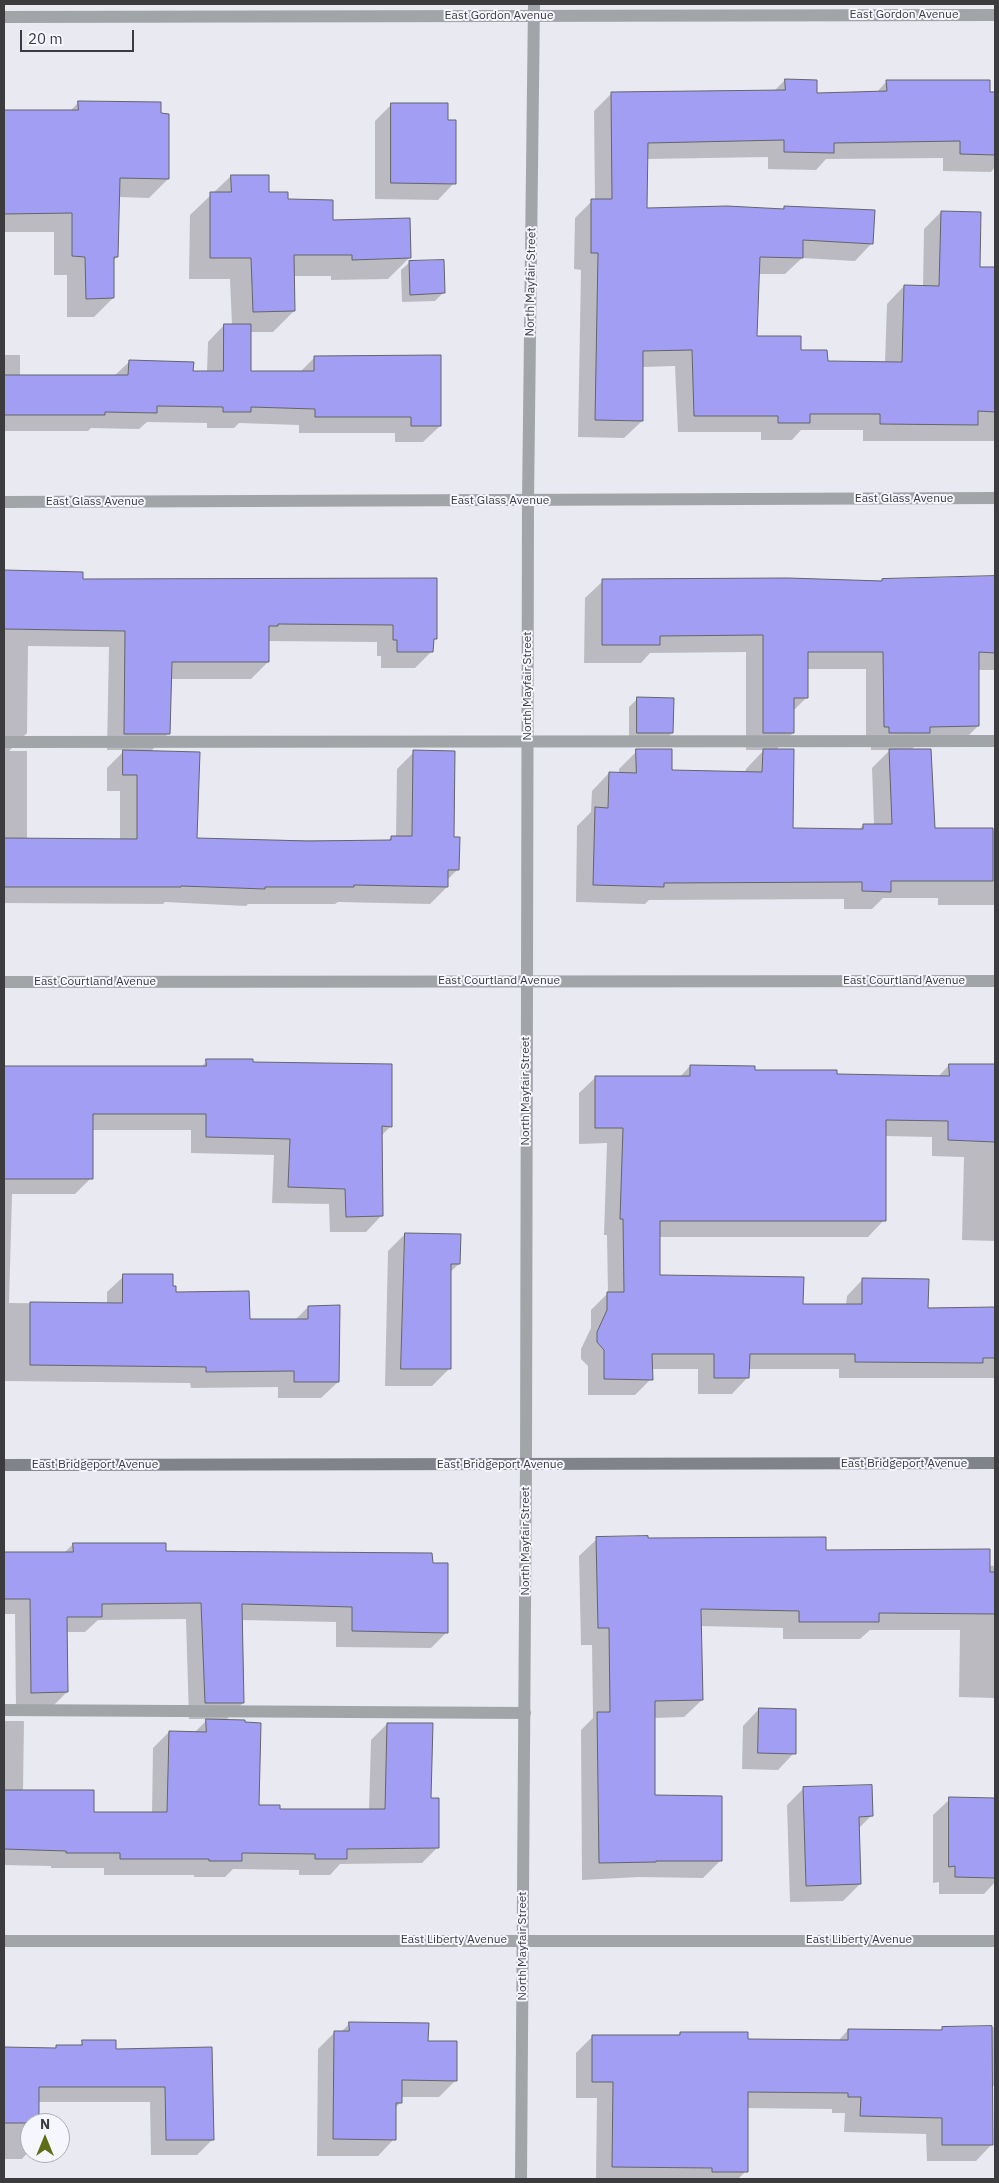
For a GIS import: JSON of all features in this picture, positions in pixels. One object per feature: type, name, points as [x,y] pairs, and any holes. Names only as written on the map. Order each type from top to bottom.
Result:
[{"type":"street","name":"East Gordon Avenue","points":[[4,17],[534,10],[995,15]]},
{"type":"street","name":"North Mayfair Street","points":[[521,2179],[525,1713],[528,501],[534,10]]},
{"type":"street","name":"East Glass Avenue","points":[[4,502],[995,498]]},
{"type":"street","points":[[4,742],[995,741]]},
{"type":"street","name":"East Courtland Avenue","points":[[4,982],[995,981]]},
{"type":"street","name":"East Bridgeport Avenue","points":[[4,1465],[995,1464]]},
{"type":"street","points":[[4,1710],[525,1713]]},
{"type":"street","name":"East Liberty Avenue","points":[[4,1941],[995,1941]]},
{"type":"building","points":[[785,79],[817,80],[817,93],[887,91],[886,80],[990,80],[990,92],[995,92],[995,155],[960,154],[960,141],[834,143],[834,153],[784,152],[784,140],[648,143],[647,208],[727,206],[784,209],[784,206],[875,210],[873,244],[803,240],[803,258],[760,257],[757,336],[801,336],[801,350],[827,350],[828,361],[902,362],[904,285],[939,286],[941,211],[981,212],[980,267],[995,267],[995,412],[978,411],[978,425],[880,424],[880,414],[810,414],[810,423],[778,423],[778,416],[694,416],[692,350],[643,351],[643,421],[595,420],[598,253],[591,253],[591,199],[612,199],[611,92],[785,90]]},
{"type":"building","points":[[78,101],[161,102],[161,113],[169,114],[169,179],[120,178],[118,257],[114,257],[114,298],[86,299],[85,257],[72,256],[72,213],[4,214],[4,110],[78,110]]},
{"type":"building","points":[[391,103],[448,103],[448,120],[456,120],[456,184],[391,183]]},
{"type":"building","points":[[231,175],[269,175],[269,192],[288,192],[288,199],[333,200],[333,220],[410,218],[411,258],[352,260],[352,255],[294,255],[295,311],[253,312],[251,258],[210,258],[210,192],[231,192]]},
{"type":"building","points":[[444,260],[445,293],[410,295],[409,261]]},
{"type":"building","points":[[224,324],[251,324],[251,371],[314,371],[314,356],[441,355],[441,426],[411,426],[411,417],[315,417],[315,409],[251,407],[251,412],[223,412],[223,407],[157,406],[157,413],[105,412],[105,415],[4,415],[4,375],[128,375],[129,360],[194,362],[193,371],[223,371]]},
{"type":"building","points":[[4,570],[83,572],[83,579],[437,578],[437,639],[434,639],[433,652],[397,652],[397,640],[393,640],[393,625],[278,624],[278,626],[269,626],[269,662],[172,662],[170,734],[124,734],[125,631],[4,629]]},
{"type":"building","points":[[995,576],[995,653],[979,652],[979,726],[930,727],[930,733],[889,733],[889,727],[884,727],[883,652],[808,652],[808,698],[794,698],[794,733],[763,733],[763,635],[660,636],[660,645],[602,645],[602,579],[788,578],[882,581],[882,579]]},
{"type":"building","points":[[637,697],[674,698],[673,733],[637,733]]},
{"type":"building","points":[[636,749],[672,749],[672,770],[762,772],[763,749],[794,749],[793,828],[863,829],[863,824],[892,824],[889,749],[931,749],[935,828],[993,828],[993,881],[891,881],[891,892],[862,891],[862,882],[664,883],[664,887],[593,885],[595,807],[608,808],[609,772],[636,773]]},
{"type":"building","points":[[123,750],[200,752],[197,838],[308,841],[391,840],[391,836],[412,836],[413,750],[455,751],[454,837],[460,837],[459,870],[448,870],[448,887],[354,885],[354,887],[265,887],[265,889],[181,886],[4,887],[4,838],[137,839],[137,775],[123,775]]},
{"type":"building","points":[[206,1059],[253,1059],[253,1062],[392,1064],[392,1127],[382,1126],[383,1216],[346,1217],[345,1189],[288,1187],[290,1139],[206,1137],[206,1114],[93,1114],[93,1179],[4,1179],[4,1066],[206,1066]]},
{"type":"building","points":[[949,1064],[995,1064],[995,1142],[948,1140],[948,1121],[886,1120],[886,1221],[660,1221],[660,1275],[804,1277],[803,1304],[862,1304],[862,1278],[929,1279],[928,1308],[995,1307],[995,1358],[983,1358],[983,1363],[855,1362],[855,1354],[750,1354],[749,1378],[714,1378],[714,1354],[652,1354],[653,1380],[604,1379],[604,1350],[597,1342],[597,1332],[607,1310],[607,1292],[624,1292],[623,1219],[620,1219],[623,1128],[595,1128],[595,1076],[690,1076],[690,1065],[755,1066],[755,1070],[837,1070],[837,1074],[949,1076]]},
{"type":"building","points":[[405,1233],[461,1234],[460,1264],[451,1264],[451,1369],[401,1369]]},
{"type":"building","points":[[123,1274],[173,1274],[173,1286],[176,1286],[176,1292],[249,1291],[250,1319],[308,1319],[308,1306],[340,1305],[339,1382],[294,1382],[294,1371],[206,1372],[206,1367],[30,1365],[30,1302],[122,1303]]},
{"type":"building","points":[[648,1536],[648,1538],[826,1537],[826,1550],[990,1549],[990,1572],[995,1572],[995,1614],[879,1613],[879,1622],[799,1622],[799,1611],[701,1609],[703,1700],[655,1701],[655,1795],[722,1796],[722,1861],[599,1863],[597,1712],[610,1712],[609,1628],[598,1628],[596,1537]]},
{"type":"building","points":[[73,1543],[166,1543],[166,1551],[432,1553],[433,1563],[448,1563],[448,1633],[352,1631],[352,1607],[242,1604],[244,1703],[205,1703],[201,1603],[102,1604],[102,1617],[67,1617],[68,1692],[31,1693],[30,1599],[4,1599],[4,1552],[73,1552]]},
{"type":"building","points":[[759,1708],[796,1709],[796,1754],[758,1753]]},
{"type":"building","points":[[206,1719],[245,1720],[245,1722],[261,1723],[259,1805],[280,1805],[280,1809],[385,1809],[387,1723],[433,1723],[431,1798],[439,1798],[439,1848],[347,1849],[347,1859],[315,1859],[315,1854],[242,1853],[242,1861],[120,1859],[120,1853],[66,1853],[66,1851],[4,1849],[4,1790],[94,1790],[94,1812],[167,1812],[169,1731],[206,1732]]},
{"type":"building","points":[[872,1785],[873,1816],[859,1817],[861,1884],[806,1886],[803,1787]]},
{"type":"building","points":[[949,1797],[995,1798],[995,1878],[955,1877],[955,1866],[949,1867]]},
{"type":"building","points":[[349,2022],[429,2023],[428,2041],[457,2041],[457,2081],[402,2080],[402,2103],[396,2103],[396,2140],[333,2139],[334,2031],[349,2031]]},
{"type":"building","points":[[992,2026],[993,2145],[942,2145],[942,2118],[860,2116],[861,2097],[848,2097],[848,2093],[748,2092],[748,2172],[712,2172],[712,2168],[612,2167],[613,2082],[592,2082],[592,2035],[680,2035],[680,2032],[748,2032],[748,2039],[848,2040],[848,2029],[942,2030],[942,2027]]},
{"type":"building","points":[[82,2040],[116,2040],[116,2049],[212,2047],[214,2140],[166,2140],[165,2087],[39,2087],[39,2113],[20,2113],[20,2123],[4,2123],[4,2047],[56,2048],[56,2045],[82,2045]]}]
